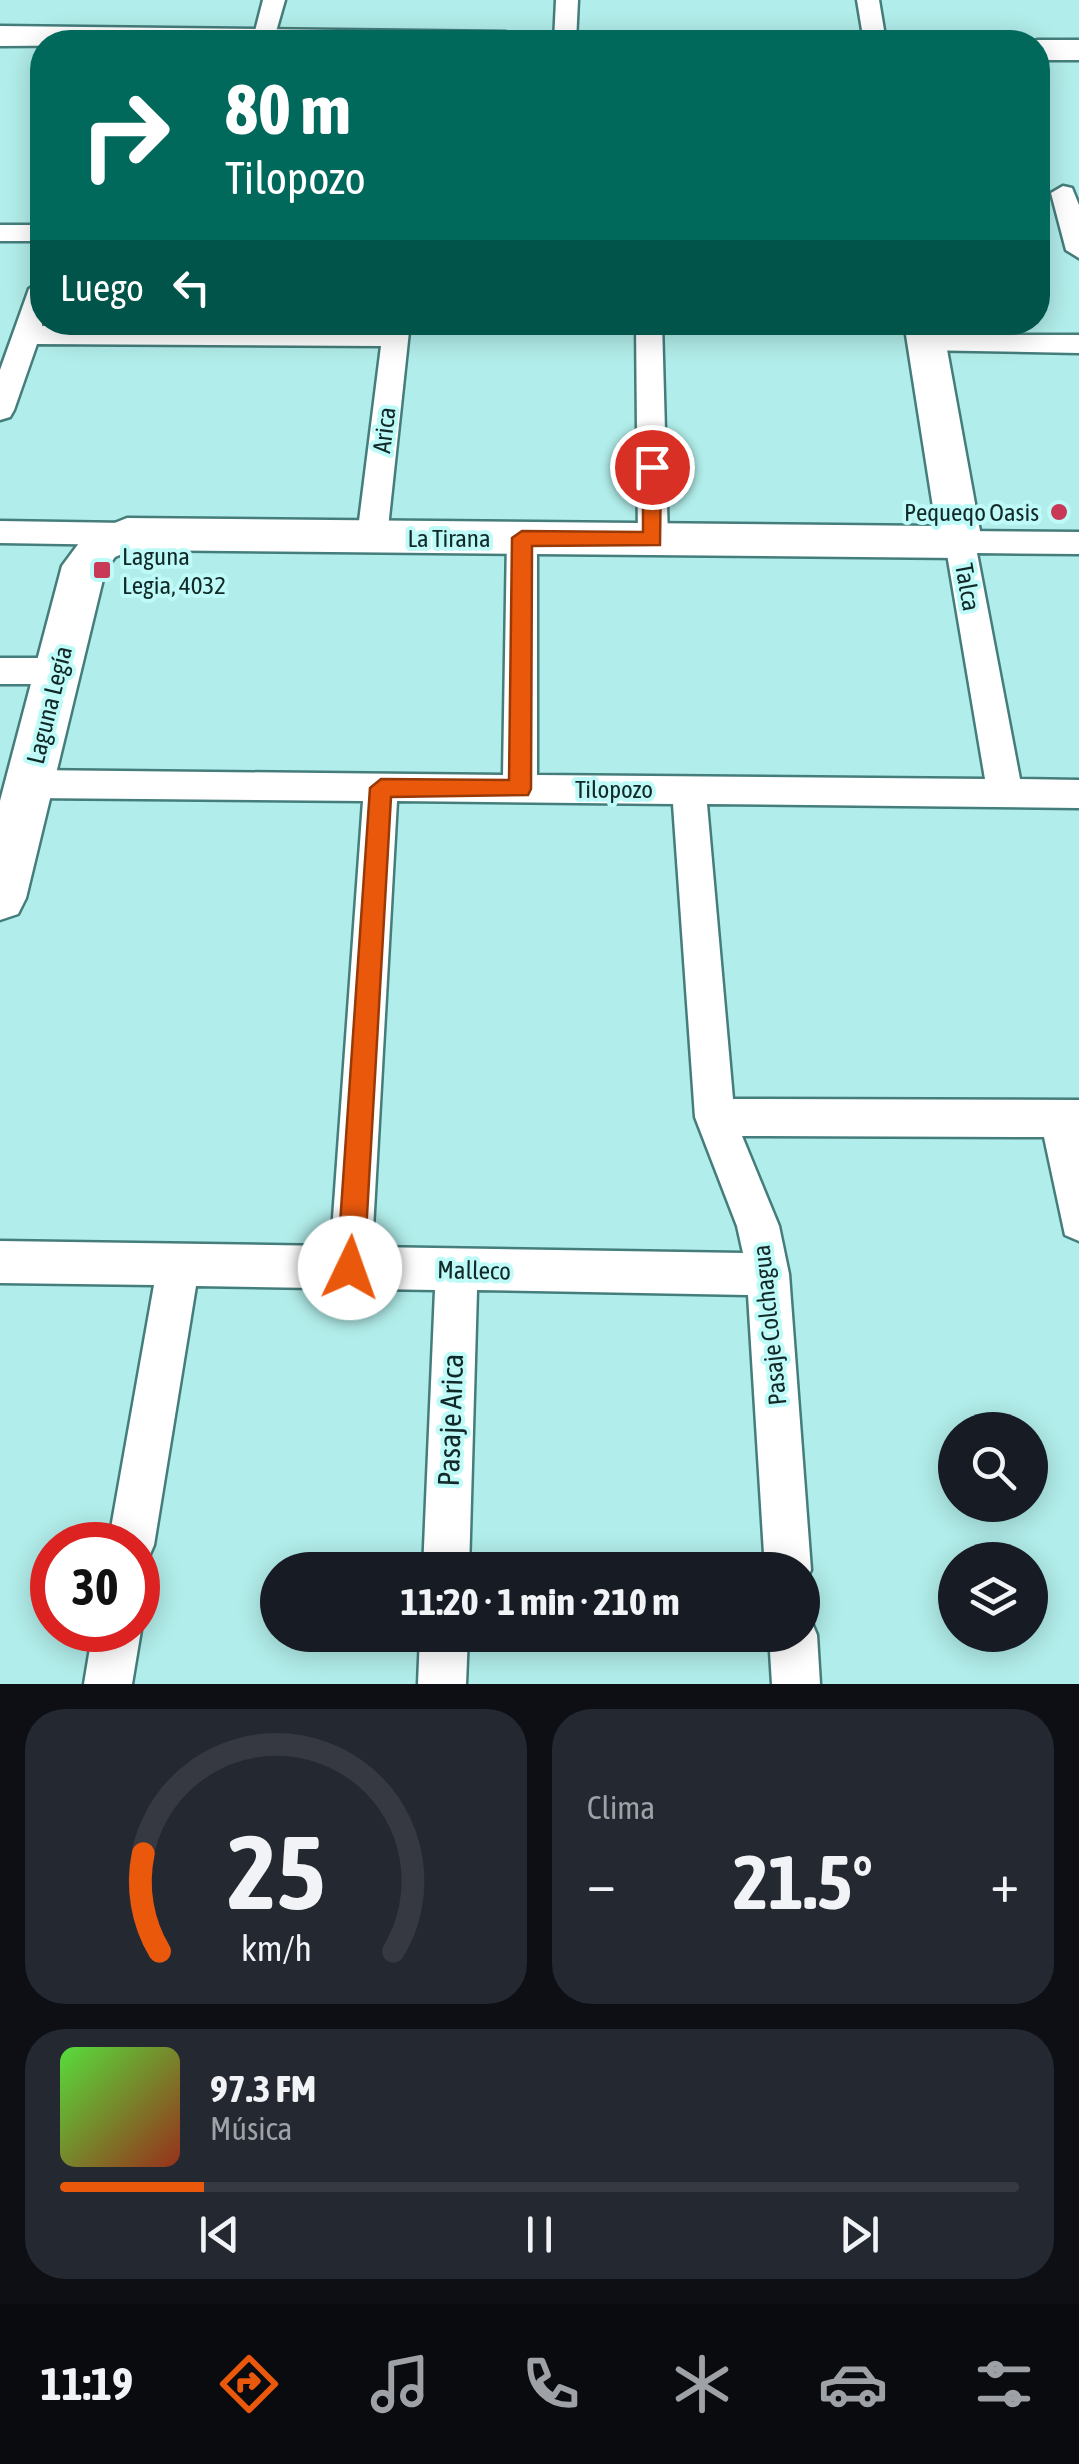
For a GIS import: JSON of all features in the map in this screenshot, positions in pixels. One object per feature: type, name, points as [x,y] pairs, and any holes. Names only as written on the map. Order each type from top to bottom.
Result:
[{"type":"street","points":[[266,30],[274,0]]},
{"type":"street","points":[[566,30],[567,0]]},
{"type":"street","points":[[868,0],[873,30]]},
{"type":"street","points":[[0,36],[30,37]]},
{"type":"street","points":[[1050,50],[1079,50]]},
{"type":"street","points":[[1060,193],[1079,250]]},
{"type":"street","points":[[0,232],[30,233]]},
{"type":"street","points":[[0,410],[30,323]]},
{"type":"street","points":[[26,335],[30,335]]},
{"type":"street","name":"Arica","points":[[372,537],[395,335]]},
{"type":"street","points":[[649,335],[653,540]]},
{"type":"street","name":"Talca","points":[[925,335],[1005,793]]},
{"type":"street","points":[[953,335],[1079,344]]},
{"type":"street","name":"La Tirana","points":[[0,532],[1079,543]]},
{"type":"street","name":"Laguna Legía","points":[[0,898],[84,566],[100,546],[127,534]]},
{"type":"street","points":[[520,789],[522,538]]},
{"type":"street","points":[[0,671],[58,672]]},
{"type":"street","name":"Tilopozo","points":[[29,784],[1079,794]]},
{"type":"street","points":[[350,1268],[381,788]]},
{"type":"street","name":"Pasaje Colchagua","points":[[690,790],[716,1117],[758,1226],[768,1274],[787,1552]]},
{"type":"street","points":[[716,1117],[1070,1119],[1079,1220]]},
{"type":"street","name":"Malleco","points":[[0,1262],[768,1274]]},
{"type":"street","points":[[135,1522],[178,1266]]},
{"type":"street","name":"Pasaje Arica","points":[[447,1552],[457,1270]]},
{"type":"street","points":[[108,1684],[113,1652]]},
{"type":"street","points":[[442,1684],[443,1652]]},
{"type":"street","points":[[794,1652],[796,1684]]},
{"type":"place","name":"Pequeqo Oasis","points":[[1059,512]]},
{"type":"place","name":"Laguna Legia, 4032","points":[[102,570]]},
{"type":"route","points":[[350,1268],[381,788],[520,789],[522,538],[653,540],[652,467]]}]
